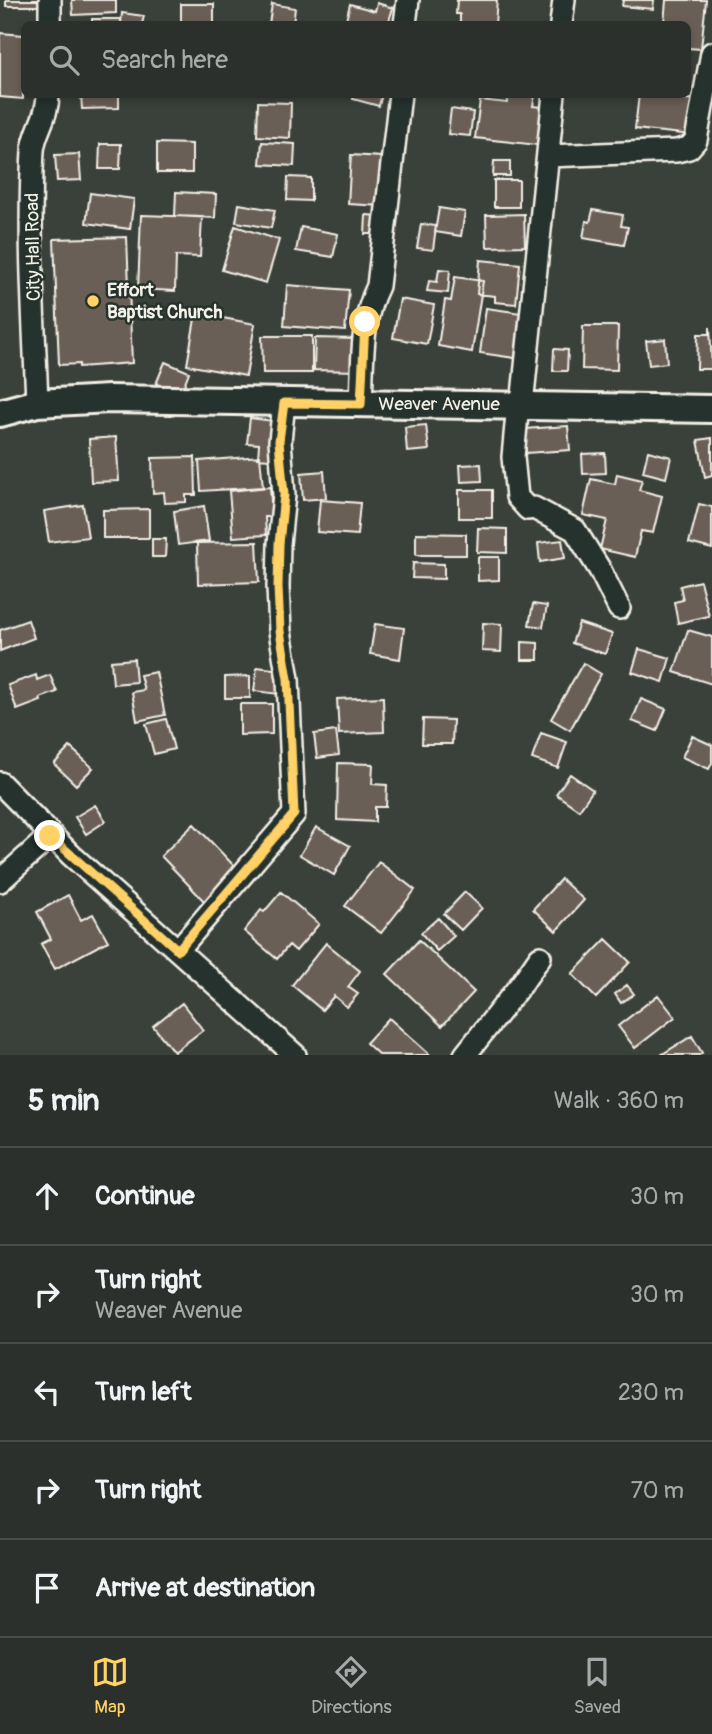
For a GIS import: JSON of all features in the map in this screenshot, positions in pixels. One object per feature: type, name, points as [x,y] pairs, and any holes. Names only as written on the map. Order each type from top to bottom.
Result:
[{"type":"street","points":[[50,0],[50,21]]},
{"type":"street","points":[[405,21],[408,0]]},
{"type":"street","points":[[561,21],[564,0]]},
{"type":"street","points":[[548,156],[676,151],[689,148],[696,140],[712,53]]},
{"type":"street","name":"City Hall Road","points":[[37,403],[32,237],[33,147],[48,109],[48,98]]},
{"type":"street","points":[[361,404],[365,322],[378,286],[400,98]]},
{"type":"street","points":[[554,98],[513,457],[514,482],[517,497],[528,509],[534,508],[575,530],[600,570],[619,608]]},
{"type":"street","name":"Weaver Avenue","points":[[0,413],[37,403],[108,399],[712,409]]},
{"type":"street","points":[[178,950],[294,814],[288,679],[280,631],[278,587],[284,495],[279,441],[284,403]]},
{"type":"street","points":[[0,783],[50,836],[295,1055]]},
{"type":"street","points":[[0,881],[50,836]]},
{"type":"street","points":[[465,1055],[522,984],[540,957]]},
{"type":"building","points":[[6,0],[38,0],[38,6],[6,6]]},
{"type":"building","points":[[72,0],[116,0],[116,13],[73,15]]},
{"type":"building","points":[[457,0],[497,0],[495,21],[460,21],[460,14],[456,14]]},
{"type":"building","points":[[623,0],[654,0],[653,9],[622,6]]},
{"type":"building","points":[[666,0],[706,0],[701,49],[691,48],[691,21],[664,21]]},
{"type":"building","points":[[377,3],[393,8],[389,21],[346,21],[350,4],[375,11]]},
{"type":"building","points":[[181,4],[214,4],[214,21],[181,21]]},
{"type":"building","points":[[272,4],[295,8],[293,21],[269,21]]},
{"type":"building","points":[[122,13],[144,16],[143,21],[121,21]]},
{"type":"building","points":[[92,19],[121,19],[121,21]]},
{"type":"building","points":[[0,33],[21,35],[23,99],[0,97]]},
{"type":"building","points":[[81,98],[119,98],[119,108],[82,109]]},
{"type":"building","points":[[353,98],[381,98],[379,106]]},
{"type":"building","points":[[508,98],[534,98],[533,106],[542,107],[537,145],[475,138],[480,100],[507,103]]},
{"type":"building","points":[[639,98],[696,100],[692,135],[635,129]]},
{"type":"building","points":[[258,102],[291,103],[290,138],[257,136]]},
{"type":"building","points":[[451,109],[473,112],[470,136],[448,134]]},
{"type":"building","points":[[262,142],[295,144],[294,166],[260,164]]},
{"type":"building","points":[[157,143],[192,144],[192,173],[157,173]]},
{"type":"building","points":[[100,144],[121,144],[120,169],[99,169]]},
{"type":"building","points":[[79,154],[81,180],[57,181],[55,155]]},
{"type":"building","points":[[351,155],[381,157],[380,177],[384,177],[382,206],[348,204]]},
{"type":"building","points":[[494,161],[510,161],[510,176],[493,176]]},
{"type":"building","points":[[288,177],[311,178],[311,201],[287,200]]},
{"type":"building","points":[[494,180],[519,180],[519,207],[494,207]]},
{"type":"building","points":[[176,192],[216,194],[215,218],[175,216]]},
{"type":"building","points":[[90,193],[134,199],[130,229],[86,223]]},
{"type":"building","points":[[239,204],[275,210],[271,228],[236,222]]},
{"type":"building","points":[[439,208],[465,212],[461,236],[435,232]]},
{"type":"building","points":[[593,210],[623,215],[621,226],[628,227],[624,245],[583,238],[586,221],[590,222]]},
{"type":"building","points":[[524,214],[525,246],[487,247],[486,215]]},
{"type":"building","points":[[141,215],[202,217],[200,257],[176,256],[175,291],[138,289]]},
{"type":"building","points":[[366,215],[379,216],[379,234],[365,234]]},
{"type":"building","points":[[421,224],[436,226],[433,250],[417,248]]},
{"type":"building","points":[[235,226],[279,240],[266,283],[222,270]]},
{"type":"building","points":[[301,227],[338,234],[333,257],[296,251]]},
{"type":"building","name":"Effort Baptist Church","points":[[127,237],[132,363],[79,367],[79,364],[59,365],[54,239]]},
{"type":"building","points":[[480,260],[520,264],[516,304],[495,302],[495,296],[477,294]]},
{"type":"building","points":[[439,269],[450,270],[448,293],[427,291],[429,281],[437,282]]},
{"type":"building","points":[[455,277],[483,281],[472,352],[438,346],[445,300],[451,301]]},
{"type":"building","points":[[287,285],[349,290],[345,331],[284,326]]},
{"type":"building","points":[[400,299],[434,305],[427,344],[393,338]]},
{"type":"building","points":[[486,308],[521,313],[515,358],[480,353]]},
{"type":"building","points":[[196,313],[255,324],[246,376],[187,365]]},
{"type":"building","points":[[583,326],[618,326],[617,370],[582,369]]},
{"type":"building","points":[[710,327],[712,369],[697,369],[698,334],[710,334]]},
{"type":"building","points":[[262,336],[312,336],[312,373],[263,373]]},
{"type":"building","points":[[315,338],[359,339],[358,371],[314,370]]},
{"type":"building","points":[[665,339],[667,363],[649,365],[646,341]]},
{"type":"building","points":[[554,349],[568,350],[567,371],[553,371]]},
{"type":"building","points":[[165,362],[189,372],[181,393],[156,384]]},
{"type":"building","points":[[250,418],[274,421],[270,459],[258,458],[259,444],[247,443]]},
{"type":"building","points":[[426,425],[429,450],[407,452],[405,427]]},
{"type":"building","points":[[568,426],[570,450],[526,453],[524,429]]},
{"type":"building","points":[[116,437],[119,481],[91,482],[89,439]]},
{"type":"building","points":[[712,438],[712,475],[705,477],[698,440]]},
{"type":"building","points":[[648,451],[671,457],[666,478],[643,472]]},
{"type":"building","points":[[605,453],[606,473],[583,474],[582,454]]},
{"type":"building","points":[[260,456],[263,487],[201,491],[199,461]]},
{"type":"building","points":[[195,457],[196,495],[186,495],[186,502],[165,503],[164,492],[153,493],[152,458]]},
{"type":"building","points":[[481,464],[482,481],[461,482],[460,465]]},
{"type":"building","points":[[324,471],[326,498],[303,500],[301,473]]},
{"type":"building","points":[[617,474],[642,480],[639,490],[662,496],[653,533],[641,531],[635,557],[600,549],[607,520],[583,515],[591,479],[615,484]]},
{"type":"building","points":[[270,487],[272,517],[265,517],[266,535],[233,537],[229,491]]},
{"type":"building","points":[[459,490],[492,490],[492,518],[459,518]]},
{"type":"building","points":[[320,500],[360,503],[357,535],[317,532]]},
{"type":"building","points":[[699,504],[712,507],[712,549],[689,543]]},
{"type":"building","points":[[83,505],[88,537],[49,542],[44,511]]},
{"type":"building","points":[[204,506],[209,541],[178,545],[174,511]]},
{"type":"building","points":[[149,509],[149,538],[103,538],[103,510]]},
{"type":"building","points":[[478,528],[507,529],[507,553],[477,552]]},
{"type":"building","points":[[416,533],[466,534],[466,555],[416,555]]},
{"type":"building","points":[[152,539],[166,539],[165,557],[152,557]]},
{"type":"building","points":[[562,540],[565,558],[540,562],[538,543]]},
{"type":"building","points":[[257,542],[259,582],[198,584],[197,543]]},
{"type":"building","points":[[478,557],[499,557],[499,580],[478,581]]},
{"type":"building","points":[[413,563],[444,564],[444,579],[412,578]]},
{"type":"building","points":[[700,581],[709,616],[678,623],[674,602],[683,600],[680,586]]},
{"type":"building","points":[[533,604],[547,606],[543,627],[529,625]]},
{"type":"building","points":[[28,620],[34,638],[0,651],[0,630]]},
{"type":"building","points":[[483,623],[502,624],[501,652],[482,651]]},
{"type":"building","points":[[579,623],[612,634],[605,654],[572,643]]},
{"type":"building","points":[[375,624],[404,628],[400,659],[370,654]]},
{"type":"building","points":[[688,630],[712,637],[712,684],[674,672]]},
{"type":"building","points":[[522,642],[538,643],[538,660],[522,660]]},
{"type":"building","points":[[639,649],[670,658],[663,682],[632,672]]},
{"type":"building","points":[[134,659],[136,682],[113,684],[111,661]]},
{"type":"building","points":[[583,663],[601,674],[570,730],[551,719]]},
{"type":"building","points":[[257,667],[282,670],[279,694],[254,691]]},
{"type":"building","points":[[156,672],[165,715],[137,721],[132,692],[144,690],[140,675]]},
{"type":"building","points":[[36,675],[37,680],[50,675],[57,692],[17,710],[8,685]]},
{"type":"building","points":[[250,676],[250,698],[225,698],[225,677]]},
{"type":"building","points":[[383,697],[384,732],[339,734],[337,699]]},
{"type":"building","points":[[641,699],[666,709],[657,731],[632,721]]},
{"type":"building","points":[[240,704],[272,704],[272,734],[240,735]]},
{"type":"building","points":[[166,719],[174,749],[154,754],[146,724]]},
{"type":"building","points":[[423,719],[453,720],[452,744],[422,744]]},
{"type":"building","points":[[336,731],[339,755],[317,758],[314,734]]},
{"type":"building","points":[[541,733],[567,742],[558,768],[532,759]]},
{"type":"building","points":[[692,736],[712,745],[712,763],[709,769],[682,757]]},
{"type":"building","points":[[70,747],[93,768],[76,785],[54,764]]},
{"type":"building","points":[[338,763],[373,764],[372,784],[387,785],[386,807],[375,807],[375,822],[337,820]]},
{"type":"building","points":[[570,774],[593,790],[579,810],[556,794]]},
{"type":"building","points":[[95,805],[106,821],[86,834],[75,817]]},
{"type":"building","points":[[194,824],[238,870],[205,902],[161,856]]},
{"type":"building","points":[[316,827],[350,846],[334,875],[300,855]]},
{"type":"building","points":[[379,862],[415,890],[381,933],[345,906]]},
{"type":"building","points":[[561,879],[584,900],[556,931],[533,909]]},
{"type":"building","points":[[281,892],[319,924],[296,951],[289,945],[277,959],[244,931],[261,910],[264,912]]},
{"type":"building","points":[[465,892],[482,908],[461,930],[444,914]]},
{"type":"building","points":[[68,895],[81,920],[93,914],[108,941],[55,969],[41,944],[51,939],[37,912]]},
{"type":"building","points":[[438,918],[454,936],[437,951],[421,933]]},
{"type":"building","points":[[606,939],[630,962],[596,998],[572,974]]},
{"type":"building","points":[[419,940],[474,992],[442,1026],[387,974]]},
{"type":"building","points":[[326,943],[360,971],[348,987],[358,994],[347,1007],[334,996],[322,1010],[292,985]]},
{"type":"building","points":[[627,985],[634,994],[621,1003],[615,994]]},
{"type":"building","points":[[658,995],[675,1017],[635,1048],[618,1026]]},
{"type":"building","points":[[182,1003],[203,1030],[174,1052],[153,1026]]},
{"type":"building","points":[[389,1018],[430,1055],[379,1055],[366,1043]]},
{"type":"building","points":[[692,1036],[702,1053],[699,1055],[661,1055]]},
{"type":"place","name":"Effort Baptist Church","points":[[93,301]]},
{"type":"route","points":[[50,836],[178,950],[294,814],[288,679],[280,631],[278,587],[279,544],[284,516],[279,441],[284,403],[361,404],[365,322]]}]
